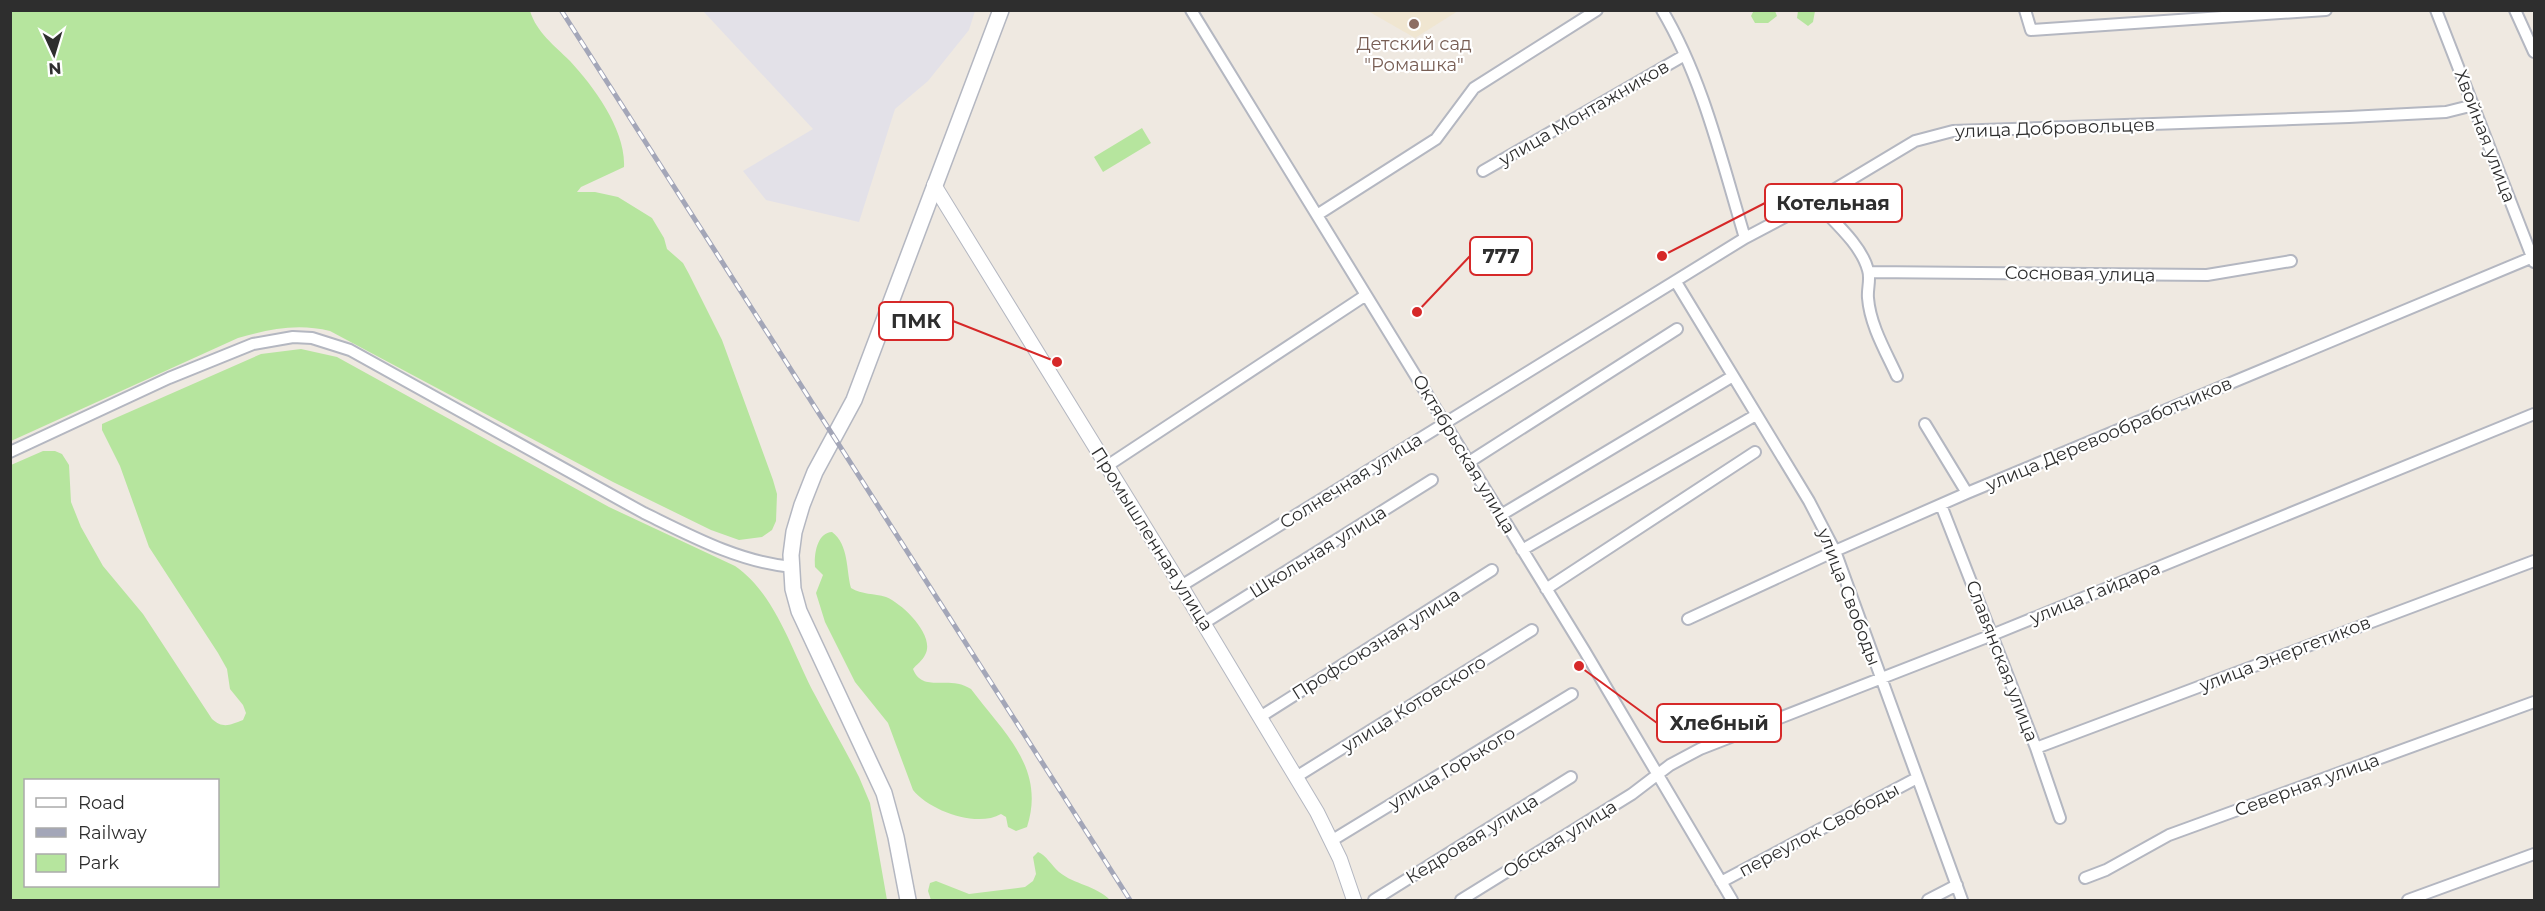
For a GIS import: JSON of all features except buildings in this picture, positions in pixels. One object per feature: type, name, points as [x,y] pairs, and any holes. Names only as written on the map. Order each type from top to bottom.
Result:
[{"type":"main road","points":[[908,900],[894,826],[884,793],[804,623],[793,589],[794,532],[808,487],[854,400],[1001,10]]},
{"type":"street","name":"Октябрьская улица","points":[[1191,10],[1469,462],[1732,900]]},
{"type":"street","points":[[1317,215],[1436,139],[1474,88],[1597,10]]},
{"type":"street","name":"улица Монтажников","points":[[1662,10],[1685,55],[1745,238]]},
{"type":"street","points":[[2025,10],[2031,30],[2326,10]]},
{"type":"street","name":"Хвойная улица","points":[[2436,10],[2534,259]]},
{"type":"street","points":[[2515,10],[2535,52]]},
{"type":"street","name":"улица Монтажников","points":[[1483,171],[1685,55]]},
{"type":"street","name":"улица Добровольцев","points":[[1676,282],[1745,238],[1815,201],[1915,141],[1953,131],[2392,115],[2446,112],[2474,105]]},
{"type":"street","name":"Промышленная улица","points":[[934,185],[1204,623],[1296,777],[1331,841],[1354,900]]},
{"type":"street","points":[[1815,201],[1848,237],[1869,272],[1868,298],[1871,315],[1898,376]]},
{"type":"street","name":"улица Деревообработчиков","points":[[1688,619],[1835,550],[1967,493],[2534,259]]},
{"type":"street","name":"Сосновая улица","points":[[1869,272],[2207,275],[2291,261]]},
{"type":"street","name":"улица Свободы","points":[[1676,282],[1809,501],[1835,550],[1962,900]]},
{"type":"street","name":"Солнечная улица","points":[[1181,586],[1676,282]]},
{"type":"street","points":[[1107,466],[1366,295]]},
{"type":"street","points":[[1469,462],[1677,329]]},
{"type":"street","points":[[10,452],[228,354],[274,339],[312,338],[350,350],[633,507],[691,536],[754,560],[792,567]]},
{"type":"street","points":[[1501,515],[1733,376]]},
{"type":"street","name":"улица Гайдара","points":[[1658,774],[1700,749],[1992,635],[2535,414]]},
{"type":"street","points":[[1522,550],[1756,415]]},
{"type":"street","points":[[1925,424],[1967,493]]},
{"type":"street","points":[[1546,589],[1755,452]]},
{"type":"street","name":"Школьная улица","points":[[1204,623],[1432,480]]},
{"type":"street","name":"Славянская улица","points":[[1941,505],[2036,748],[2060,818]]},
{"type":"street","name":"улица Энергетиков","points":[[2036,748],[2535,561]]},
{"type":"street","name":"Профсоюзная улица","points":[[1260,717],[1492,570]]},
{"type":"street","name":"улица Котовского","points":[[1296,777],[1532,630]]},
{"type":"street","name":"улица Горького","points":[[1331,841],[1572,694]]},
{"type":"street","name":"Северная улица","points":[[2085,878],[2106,870],[2169,835],[2535,702]]},
{"type":"street","name":"Обская улица","points":[[1461,900],[1632,794],[1658,774]]},
{"type":"street","name":"Кедровая улица","points":[[1374,900],[1571,777]]},
{"type":"street","name":"переулок Свободы","points":[[1722,882],[1917,778]]},
{"type":"street","points":[[2408,900],[2535,854]]},
{"type":"street","points":[[1928,900],[1957,885]]},
{"type":"shaded area","points":[[703,11],[975,11],[969,30],[928,81],[895,109],[859,222],[766,200],[743,171],[813,129]]},
{"type":"shaded area","name":"Детский сад \"Ромашка\"","points":[[1368,11],[1458,11],[1415,38]]},
{"type":"green space","points":[[1754,10],[1775,11],[1777,16],[1768,23],[1755,23],[1751,16]]},
{"type":"green space","points":[[10,11],[530,11],[542,32],[589,83],[607,110],[620,138],[624,167],[581,187],[577,192],[595,192],[618,197],[652,218],[664,238],[667,249],[683,263],[722,340],[777,494],[776,521],[772,530],[762,537],[739,540],[711,530],[613,482],[330,331],[306,327],[284,328],[238,338],[11,441]]},
{"type":"green space","points":[[1798,11],[1815,11],[1813,22],[1808,26],[1797,18]]},
{"type":"green space","points":[[1142,128],[1151,143],[1103,172],[1094,157]]},
{"type":"green space","points":[[301,349],[337,357],[609,507],[735,566],[762,592],[782,625],[815,695],[859,777],[870,803],[887,900],[11,900],[11,465],[43,451],[55,451],[62,454],[69,465],[71,502],[81,527],[103,566],[143,614],[212,719],[223,725],[230,725],[243,720],[246,713],[243,705],[230,689],[227,669],[218,653],[149,547],[120,466],[102,430],[102,424],[261,354]]},
{"type":"green space","points":[[832,532],[844,550],[851,588],[893,601],[909,613],[922,630],[927,647],[924,657],[913,669],[917,676],[923,681],[954,683],[971,689],[1019,752],[1031,787],[1031,806],[1027,827],[1016,831],[1008,827],[1006,817],[1001,814],[980,819],[954,815],[931,805],[913,790],[888,723],[855,682],[825,622],[816,593],[823,575],[815,567],[815,556],[820,540],[827,533]]},
{"type":"green space","points":[[1038,852],[1065,876],[1098,891],[1110,900],[931,900],[928,891],[930,883],[936,881],[969,894],[1025,887],[1033,881],[1036,874],[1033,857]]},
{"type":"railway","points":[[561,10],[1130,900]]},
{"type":"place","name":"Детский сад \"Ромашка\"","points":[[1414,24]]},
{"type":"place","name":"Котельная","points":[[1662,256]]},
{"type":"place","name":"777","points":[[1417,312]]},
{"type":"place","name":"ПМК","points":[[1057,362]]},
{"type":"place","name":"Хлебный","points":[[1579,666]]}]
